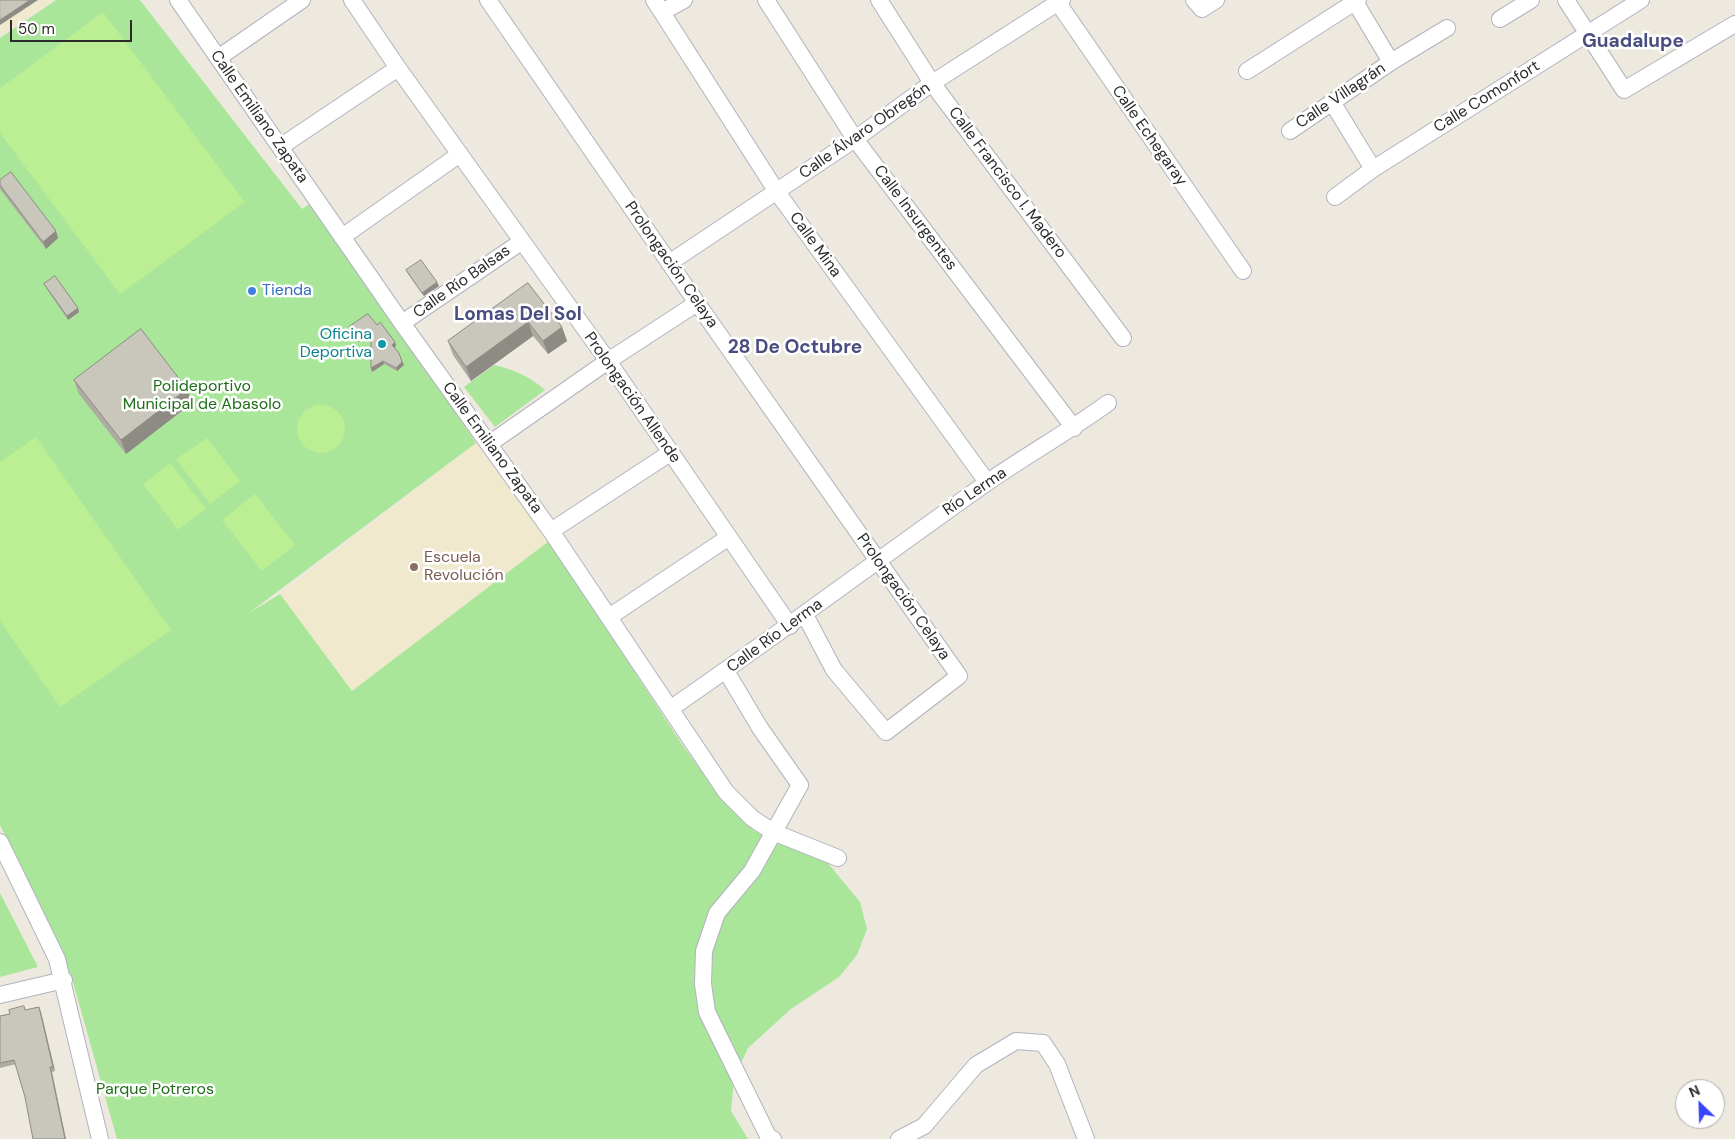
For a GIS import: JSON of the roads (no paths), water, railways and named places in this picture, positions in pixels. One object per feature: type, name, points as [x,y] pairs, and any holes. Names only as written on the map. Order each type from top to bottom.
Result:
[{"type":"street","name":"Calle Emiliano Zapata","points":[[178,0],[402,323],[551,531],[726,792],[752,818],[773,832],[838,858]]},
{"type":"street","points":[[218,58],[302,0]]},
{"type":"street","name":"Prolongación Allende","points":[[352,0],[521,242],[608,361],[790,626]]},
{"type":"street","name":"Prolongación Celaya","points":[[488,0],[669,263],[959,676],[886,732],[834,670],[805,615]]},
{"type":"street","points":[[658,6],[684,0]]},
{"type":"street","name":"Calle Insurgentes","points":[[766,0],[855,139],[1074,428]]},
{"type":"street","name":"Calle Francisco I. Madero","points":[[879,0],[932,83],[1123,338]]},
{"type":"street","points":[[1198,5],[1216,0]]},
{"type":"street","points":[[1500,19],[1531,0]]},
{"type":"street","points":[[1566,0],[1624,90],[1735,24]]},
{"type":"street","name":"Calle Comonfort","points":[[1335,197],[1373,169],[1641,0]]},
{"type":"street","name":"Calle Álvaro Obregón","points":[[669,263],[855,139],[932,83],[1058,1]]},
{"type":"street","name":"Calle Echegaray","points":[[1058,1],[1242,271]]},
{"type":"street","points":[[1247,71],[1356,1],[1391,62]]},
{"type":"street","name":"Calle Mina","points":[[658,6],[776,192],[987,482]]},
{"type":"street","name":"Calle Villagrán","points":[[1290,131],[1391,62],[1447,28]]},
{"type":"street","points":[[280,147],[398,68]]},
{"type":"street","points":[[1332,102],[1373,169]]},
{"type":"street","points":[[342,237],[460,154]]},
{"type":"street","name":"Calle Río Balsas","points":[[402,323],[521,242]]},
{"type":"street","points":[[489,444],[608,361],[697,303]]},
{"type":"street","name":"Río Lerma","points":[[878,560],[987,482],[1074,428],[1108,403]]},
{"type":"street","points":[[551,531],[670,453]]},
{"type":"street","points":[[609,617],[729,537]]},
{"type":"street","name":"Calle Río Lerma","points":[[670,709],[790,626],[878,560]]},
{"type":"street","points":[[726,671],[760,728],[800,785],[752,871],[718,913],[704,951],[703,984],[708,1012],[756,1112],[770,1138],[773,1139]]},
{"type":"street","points":[[0,842],[58,959],[100,1139]]},
{"type":"street","points":[[0,995],[64,980]]},
{"type":"street","points":[[899,1139],[924,1126],[976,1065],[1016,1041],[1043,1043],[1056,1064],[1086,1139]]},
{"type":"place","name":"Tienda","points":[[252,291]]},
{"type":"place","name":"Oficina Deportiva","points":[[382,344]]},
{"type":"place","name":"Escuela Revolución","points":[[414,567]]},
{"type":"district","name":"Guadalupe","points":[[1633,42]]},
{"type":"district","name":"Lomas Del Sol","points":[[518,315]]},
{"type":"district","name":"28 De Octubre","points":[[795,348]]},
{"type":"park label","name":"Polideportivo Municipal de Abasolo","points":[[202,396]]},
{"type":"park label","name":"Parque Potreros","points":[[155,1090]]}]
